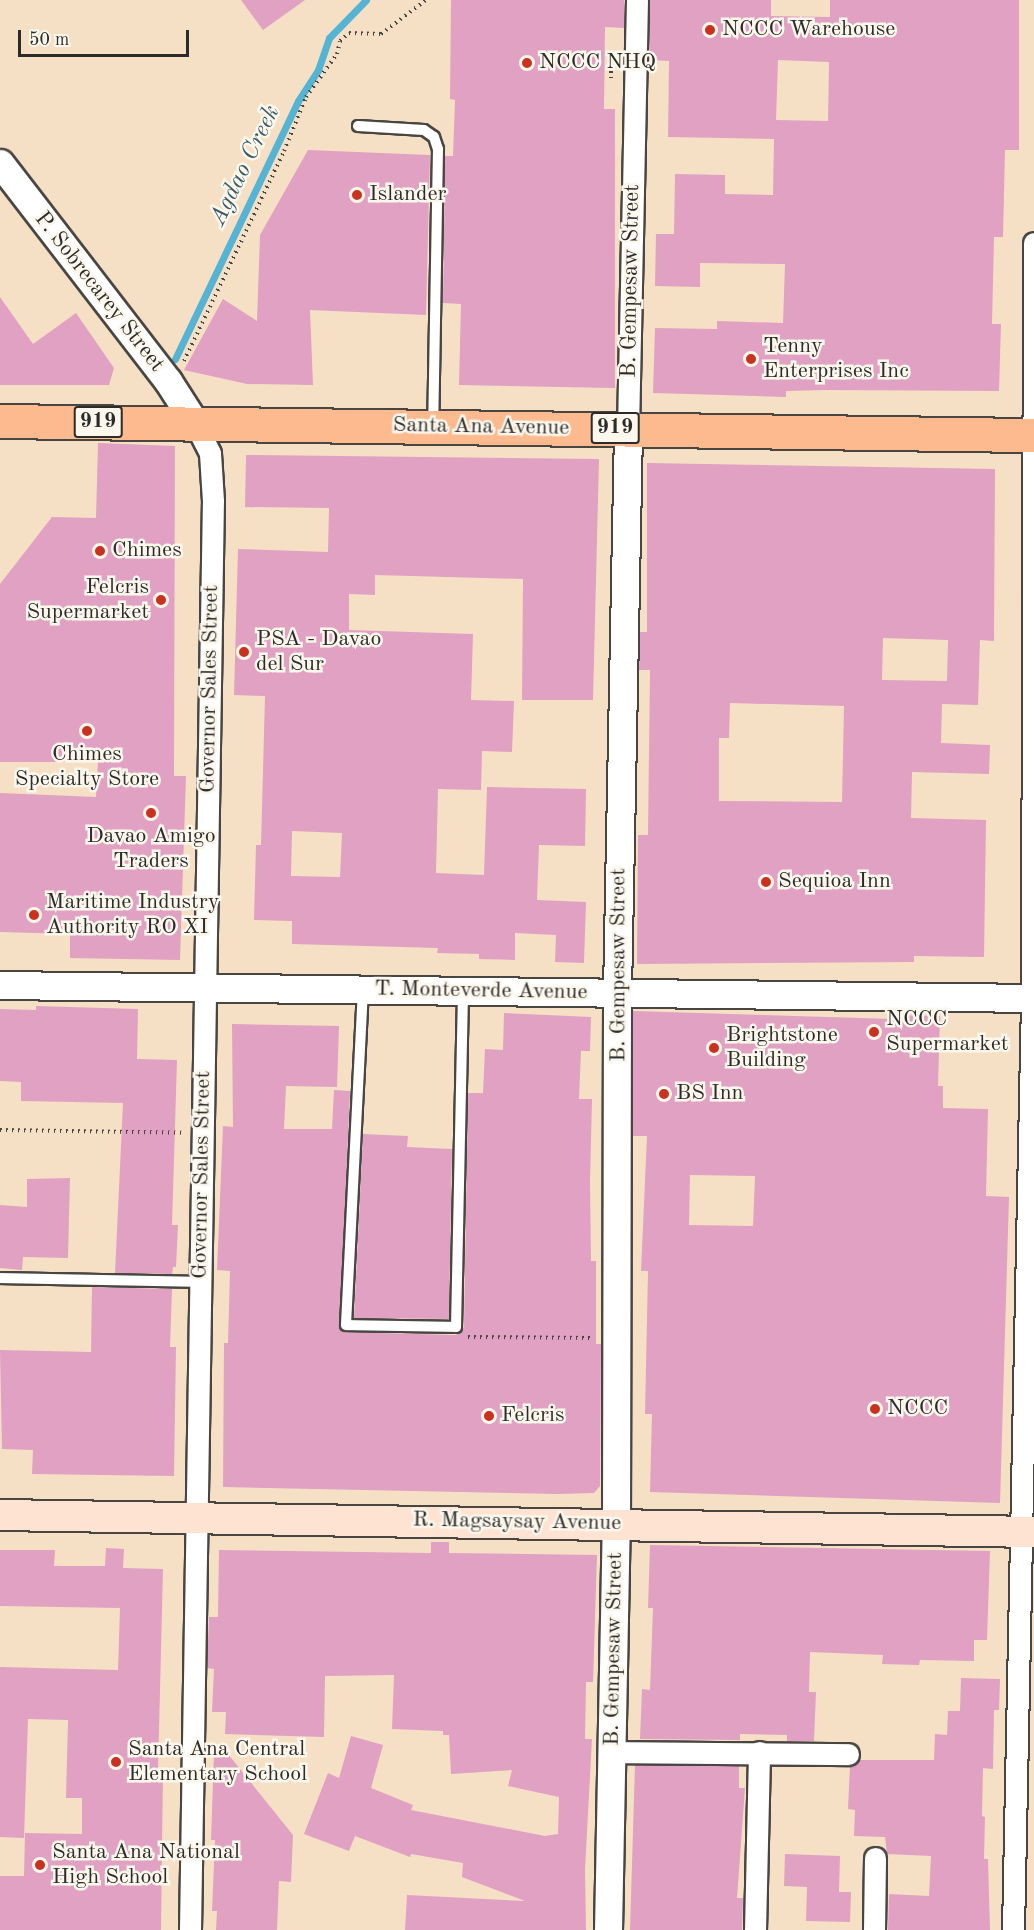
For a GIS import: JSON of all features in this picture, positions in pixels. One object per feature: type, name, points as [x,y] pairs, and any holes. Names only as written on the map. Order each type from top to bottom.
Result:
[{"type":"main road","name":"Santa Ana Avenue","points":[[0,421],[1034,435]]},
{"type":"main road","name":"R. Magsaysay Avenue","points":[[0,1515],[1027,1532]]},
{"type":"street","name":"B. Gempesaw Street","points":[[608,1930],[618,1338],[617,992],[637,0]]},
{"type":"street","name":"P. Sobrecarey Street","points":[[0,162],[168,381],[195,423]]},
{"type":"street","points":[[1013,1930],[1027,1532],[1033,998],[1034,243]]},
{"type":"street","name":"Governor Sales Street","points":[[190,1930],[213,501],[210,453],[195,423]]},
{"type":"street","name":"T. Monteverde Avenue","points":[[0,985],[1033,998]]},
{"type":"street","points":[[612,1752],[848,1754]]},
{"type":"street","points":[[755,1930],[759,1752]]},
{"type":"street","points":[[874,1930],[875,1858]]},
{"type":"lane","points":[[358,126],[424,130],[434,137],[438,149],[433,426]]},
{"type":"lane","points":[[363,989],[346,1325],[456,1327],[464,990]]},
{"type":"lane","points":[[0,1278],[201,1282]]},
{"type":"path","points":[[168,381],[183,362],[284,151],[306,97],[336,54],[340,41],[349,33],[381,34],[426,0]]},
{"type":"path","points":[[0,1130],[202,1133]]},
{"type":"path","points":[[456,1327],[456,1336],[618,1338]]},
{"type":"building","points":[[241,0],[305,0],[263,30]]},
{"type":"building","points":[[451,0],[624,0],[624,28],[605,27],[604,109],[615,109],[615,388],[459,385],[461,304],[443,303],[445,156],[453,156],[455,100],[450,99]]},
{"type":"building","points":[[650,0],[771,0],[771,16],[830,17],[830,0],[1019,0],[1019,150],[1005,150],[1003,237],[994,237],[992,324],[1001,324],[999,391],[786,391],[786,397],[653,393],[655,328],[717,329],[717,321],[783,323],[785,264],[700,263],[700,287],[655,286],[656,234],[674,234],[675,174],[725,175],[725,194],[773,195],[774,139],[668,137],[669,61],[649,60]],"holes":[[[778,60],[829,62],[828,121],[776,120]]]},
{"type":"building","name":"Islander","points":[[308,150],[430,155],[426,315],[310,310],[313,385],[247,384],[184,370],[223,299],[257,321],[260,235]]},
{"type":"building","points":[[0,297],[33,344],[76,313],[114,368],[109,385],[0,385]]},
{"type":"building","points":[[98,443],[175,446],[174,776],[186,776],[180,960],[70,958],[70,934],[0,932],[0,793],[96,797],[98,762],[0,762],[0,584],[52,517],[96,518]]},
{"type":"building","points":[[246,455],[599,459],[593,700],[522,700],[523,579],[375,575],[375,595],[349,594],[349,630],[473,634],[471,700],[514,701],[512,752],[482,751],[481,790],[438,789],[436,873],[484,875],[487,787],[586,789],[585,846],[539,845],[537,900],[586,902],[584,963],[555,962],[556,935],[515,933],[515,960],[479,959],[479,954],[437,953],[438,948],[292,944],[292,921],[254,920],[256,845],[261,845],[265,696],[234,695],[238,549],[328,552],[329,508],[245,507]],"holes":[[[292,831],[342,833],[340,877],[291,876]]]},
{"type":"building","points":[[647,463],[995,469],[994,641],[980,640],[978,705],[942,704],[941,743],[990,745],[989,774],[912,772],[911,818],[986,820],[984,957],[914,956],[914,962],[637,964],[638,835],[648,835],[650,670],[639,670],[640,632],[647,632]],"holes":[[[883,638],[948,640],[947,681],[882,680]],[[730,703],[844,706],[842,802],[719,801],[719,738],[729,738]]]},
{"type":"building","points":[[36,1006],[138,1009],[137,1059],[177,1060],[172,1225],[178,1225],[176,1267],[173,1267],[172,1274],[115,1273],[123,1103],[21,1101],[21,1082],[0,1081],[0,1009],[36,1010]]},
{"type":"building","points":[[633,1011],[893,1019],[893,1015],[940,1016],[938,1086],[943,1086],[943,1108],[988,1109],[986,1196],[1009,1197],[1000,1503],[650,1492],[652,1414],[645,1414],[648,1271],[641,1271],[647,1136],[633,1136]],"holes":[[[690,1175],[755,1176],[753,1226],[689,1225]]]},
{"type":"building","points":[[504,1013],[591,1017],[590,1051],[581,1051],[579,1099],[592,1099],[591,1261],[596,1261],[596,1344],[601,1344],[600,1486],[594,1493],[558,1494],[223,1487],[224,1343],[228,1343],[230,1271],[217,1270],[223,1126],[233,1127],[232,1024],[339,1026],[337,1087],[286,1086],[284,1129],[332,1129],[334,1090],[350,1091],[340,1329],[346,1332],[456,1335],[464,1327],[468,1093],[483,1093],[485,1049],[503,1050]]},
{"type":"building","points":[[363,1134],[408,1136],[407,1147],[452,1149],[449,1319],[354,1318]]},
{"type":"building","points":[[70,1178],[68,1258],[23,1257],[22,1270],[0,1268],[0,1205],[27,1207],[27,1179]]},
{"type":"building","points":[[92,1287],[172,1289],[170,1347],[176,1347],[174,1476],[32,1474],[33,1450],[2,1449],[0,1350],[91,1352]]},
{"type":"building","points":[[431,1542],[449,1542],[449,1553],[597,1555],[593,1682],[586,1682],[585,1739],[592,1739],[585,1870],[586,1930],[405,1930],[407,1895],[525,1901],[462,1877],[463,1863],[411,1854],[410,1857],[355,1836],[349,1851],[304,1834],[328,1773],[339,1778],[351,1736],[383,1745],[371,1788],[413,1805],[411,1810],[545,1836],[558,1834],[559,1797],[508,1786],[512,1770],[451,1774],[449,1735],[443,1735],[443,1731],[392,1729],[394,1675],[325,1676],[324,1737],[225,1734],[226,1712],[212,1712],[214,1669],[207,1668],[209,1617],[218,1617],[219,1550],[431,1553]]},
{"type":"building","points":[[650,1545],[990,1551],[987,1640],[974,1640],[974,1661],[920,1660],[919,1665],[882,1664],[883,1655],[810,1652],[809,1692],[816,1692],[814,1741],[787,1741],[787,1735],[740,1734],[740,1740],[640,1739],[642,1689],[650,1690],[653,1608],[648,1608]]},
{"type":"building","name":"Santa Ana Central Elementary School","points":[[106,1548],[124,1549],[123,1568],[163,1569],[158,1771],[163,1772],[161,1930],[0,1930],[0,1876],[24,1876],[25,1833],[82,1834],[82,1798],[66,1798],[68,1720],[28,1719],[24,1838],[0,1837],[0,1667],[118,1670],[120,1608],[0,1606],[0,1550],[55,1550],[54,1566],[105,1566]]},
{"type":"building","points":[[961,1678],[1000,1679],[999,1710],[994,1710],[993,1769],[983,1768],[982,1816],[985,1817],[984,1859],[988,1859],[990,1930],[888,1930],[889,1894],[929,1896],[931,1856],[887,1854],[885,1837],[854,1836],[855,1810],[848,1809],[850,1766],[859,1760],[934,1760],[935,1734],[947,1735],[948,1711],[960,1711]]},
{"type":"building","points":[[214,1754],[228,1754],[293,1835],[291,1882],[279,1881],[277,1930],[216,1930],[217,1911],[212,1911],[215,1840],[211,1840]]},
{"type":"building","points":[[635,1765],[739,1766],[739,1788],[745,1788],[737,1898],[743,1898],[742,1930],[630,1930]]},
{"type":"building","points":[[785,1854],[840,1856],[839,1892],[851,1892],[850,1922],[806,1921],[807,1887],[784,1886]]},
{"type":"waterway","name":"Agdao Creek","points":[[175,359],[298,101],[318,70],[329,38],[366,0]]},
{"type":"place","name":"NCCC Warehouse","points":[[710,30]]},
{"type":"place","name":"NCCC NHQ","points":[[527,63]]},
{"type":"place","name":"Islander","points":[[357,195]]},
{"type":"place","name":"Tenny Enterprises Inc","points":[[751,359]]},
{"type":"place","name":"Chimes","points":[[100,551]]},
{"type":"place","name":"Felcris Supermarket","points":[[161,600]]},
{"type":"place","name":"PSA - Davao del Sur","points":[[244,652]]},
{"type":"place","name":"Chimes Specialty Store","points":[[87,731]]},
{"type":"place","name":"Davao Amigo Traders","points":[[151,813]]},
{"type":"place","name":"Sequioa Inn","points":[[766,882]]},
{"type":"place","name":"Maritime Industry Authority RO XI","points":[[34,915]]},
{"type":"place","name":"NCCC Supermarket","points":[[874,1032]]},
{"type":"place","name":"Brightstone Building","points":[[714,1048]]},
{"type":"place","name":"BS Inn","points":[[664,1094]]},
{"type":"place","name":"NCCC","points":[[875,1409]]},
{"type":"place","name":"Felcris","points":[[489,1416]]},
{"type":"place","name":"Santa Ana Central Elementary School","points":[[116,1762]]},
{"type":"place","name":"Santa Ana National High School","points":[[40,1865]]}]
